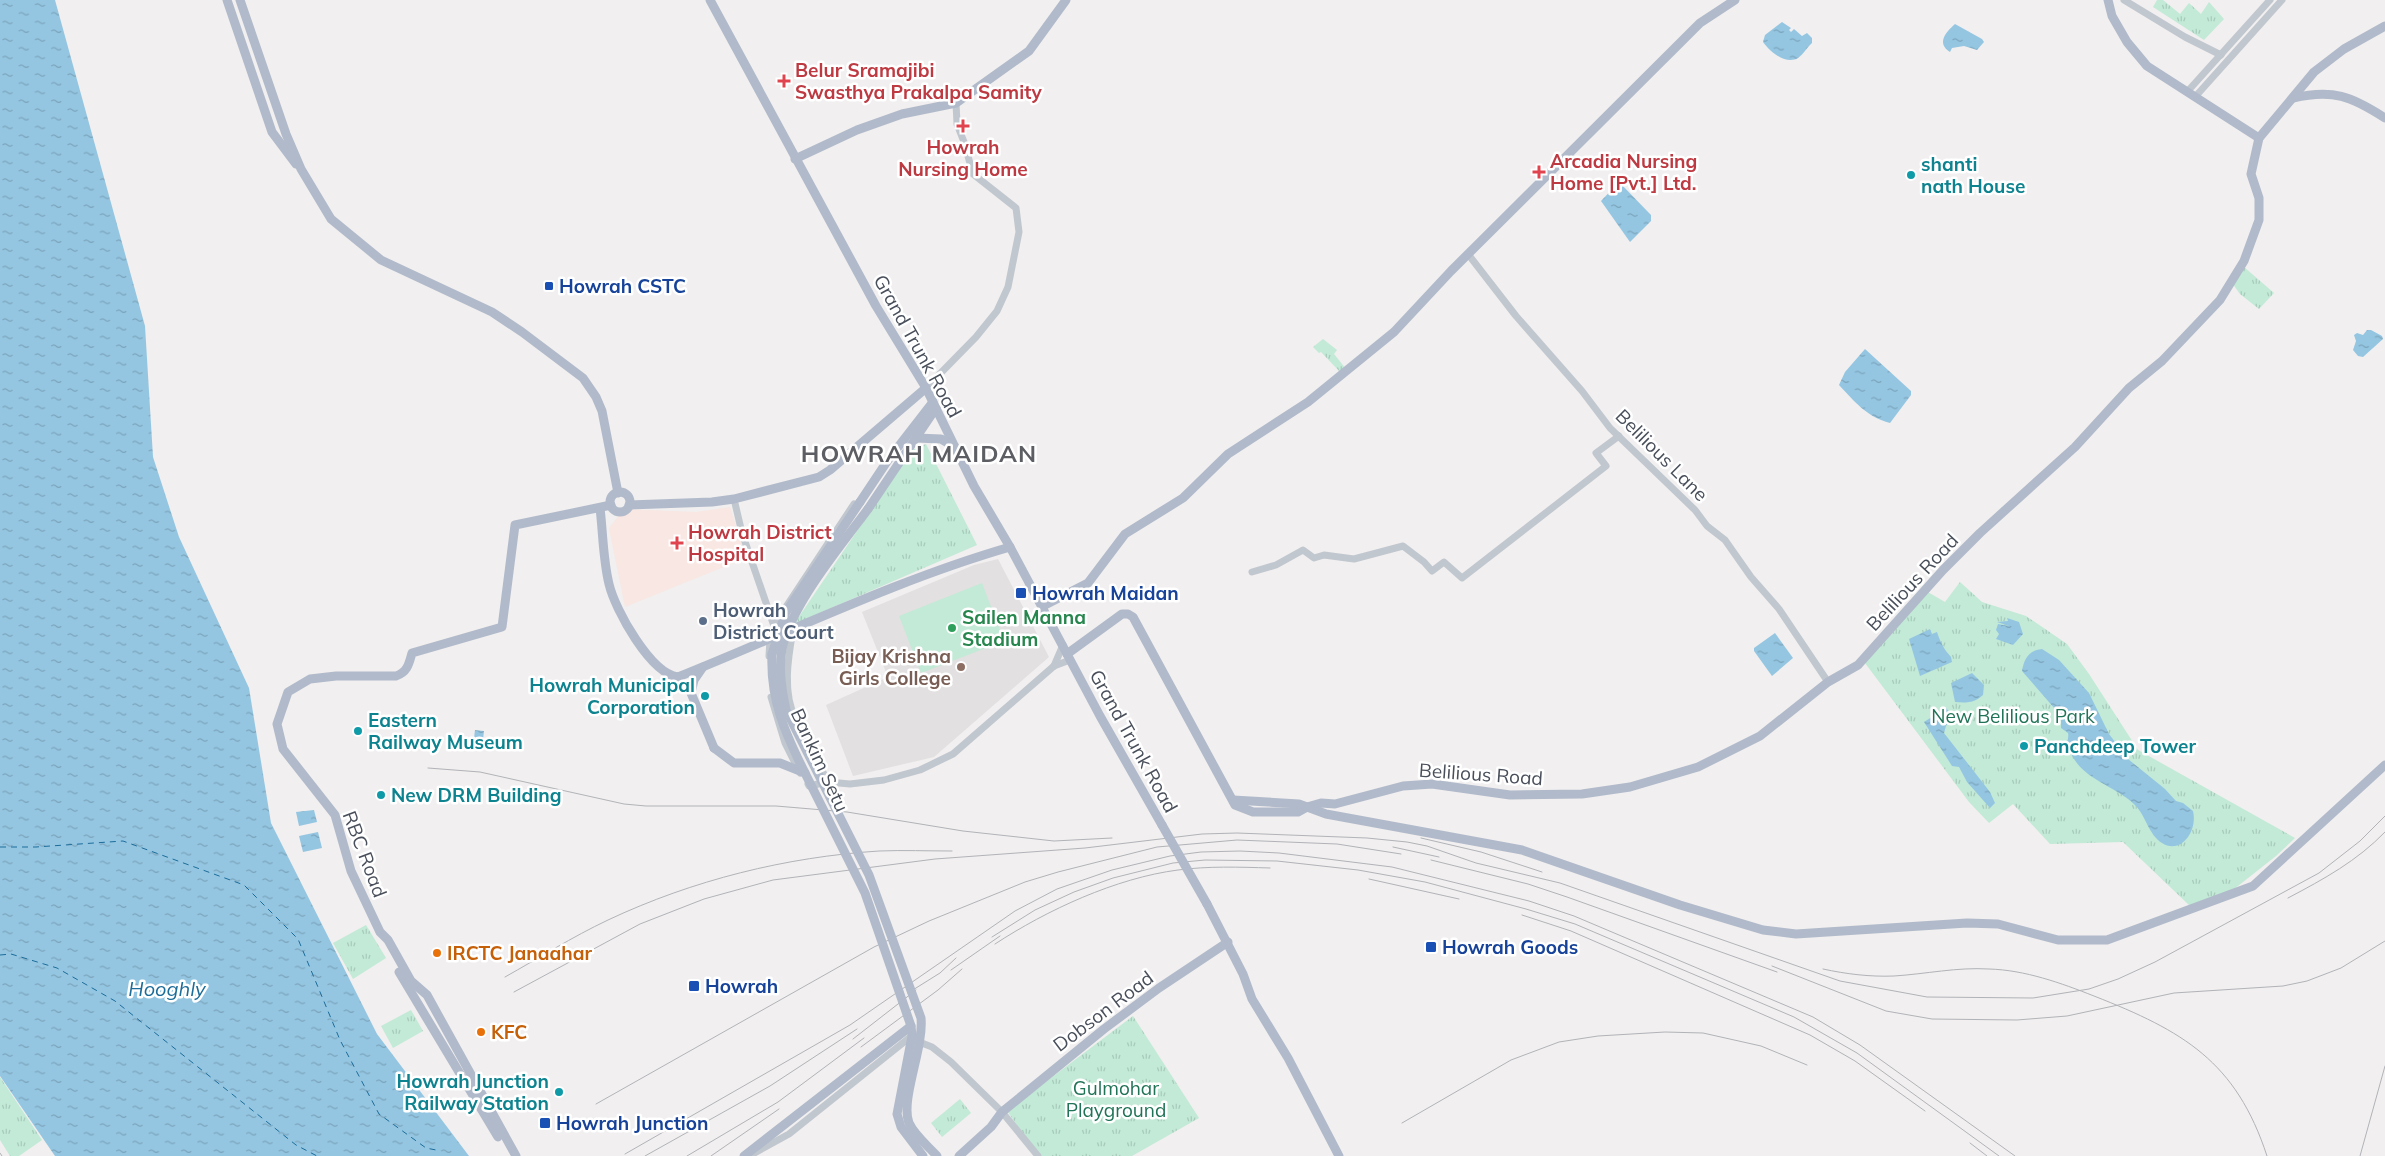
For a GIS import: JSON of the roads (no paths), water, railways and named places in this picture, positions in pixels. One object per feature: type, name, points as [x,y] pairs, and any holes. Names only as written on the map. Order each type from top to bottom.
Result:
[{"type":"main road","points":[[227,0],[272,132],[286,153],[301,169]]},
{"type":"main road","points":[[240,0],[286,134],[301,169],[331,219],[364,247],[405,272],[492,312],[583,378],[596,397],[602,412],[618,493]]},
{"type":"main road","name":"Grand Trunk Road","points":[[710,0],[876,306],[926,388],[974,486],[1043,606],[1067,653],[1228,942],[1252,999],[1288,1058],[1340,1156]]},
{"type":"main road","points":[[795,159],[857,130],[902,114],[956,103],[1029,51],[1066,0]]},
{"type":"main road","points":[[1043,606],[1088,583],[1125,534],[1182,498],[1228,454],[1308,402],[1394,332],[1468,254],[1700,23],[1735,0]]},
{"type":"main road","points":[[2108,0],[2112,16],[2126,42],[2147,66],[2259,138]]},
{"type":"main road","name":"Belilious Road","points":[[1067,653],[1122,614],[1128,614],[1133,617],[1235,805],[1253,812],[1298,812],[1307,807],[1335,804],[1403,786],[1432,784],[1510,795],[1582,794],[1630,787],[1698,767],[1760,736],[1828,682],[1858,665],[1923,590],[1973,540],[2075,447],[2129,388],[2162,361],[2220,300],[2244,261],[2259,220],[2259,198],[2251,174],[2259,138],[2314,72],[2330,59],[2385,26]]},
{"type":"main road","points":[[2293,98],[2318,92],[2343,96],[2362,104],[2385,118]]},
{"type":"main road","points":[[629,505],[712,502],[734,499],[819,477],[830,470],[926,388]]},
{"type":"main road","name":"Bankim Setu","points":[[934,405],[916,438],[794,616],[784,639],[782,689],[786,710],[869,875],[921,1018],[922,1032],[907,1104],[908,1117],[919,1138],[937,1156]]},
{"type":"main road","name":"Bankim Setu","points":[[923,1156],[901,1127],[897,1114],[912,1036],[911,1026],[866,892],[781,723],[771,678],[772,654],[786,612],[871,486],[934,405]]},
{"type":"main road","points":[[916,438],[941,439],[955,447]]},
{"type":"main road","points":[[618,493],[627,496],[629,505],[626,510],[620,512],[614,510],[610,505],[611,499],[618,493]]},
{"type":"main road","name":"RBC Road","points":[[516,1156],[427,995],[411,981],[388,940],[380,932],[351,871],[335,815],[283,749],[277,724],[288,692],[310,679],[336,676],[396,676],[402,674],[407,668],[412,653],[502,627],[522,524],[610,505]]},
{"type":"main road","points":[[600,508],[607,574],[612,593],[637,641],[658,666],[671,676],[678,677],[729,654],[770,640],[966,560],[1010,547]]},
{"type":"main road","points":[[691,693],[694,680],[703,667]]},
{"type":"main road","points":[[678,677],[691,693],[714,748],[734,763],[780,763],[806,773]]},
{"type":"main road","points":[[1307,807],[1326,814],[1522,850],[1680,905],[1763,930],[1796,934],[1968,923],[1998,924],[2058,940],[2107,940],[2253,886],[2385,765]]},
{"type":"main road","name":"RBC Road","points":[[380,932],[380,939],[409,990],[509,1156]]},
{"type":"main road","name":"Dobson Road","points":[[959,1156],[991,1127],[1002,1112],[1104,1029],[1159,988],[1228,942]]},
{"type":"main road","points":[[744,1156],[911,1026]]},
{"type":"street","points":[[2124,0],[2185,37],[2221,55]]},
{"type":"street","points":[[2191,94],[2221,55],[2270,0]]},
{"type":"street","points":[[2191,94],[2282,0]]},
{"type":"street","points":[[926,388],[976,337],[997,311],[1008,287],[1019,232],[1016,208],[973,174],[957,124],[956,103]]},
{"type":"street","name":"Belilious Lane","points":[[1468,254],[1516,316],[1619,436],[1695,510],[1707,526],[1725,540],[1751,576],[1779,609],[1828,682]]},
{"type":"street","points":[[1252,572],[1276,565],[1303,550],[1314,558],[1324,556],[1354,559],[1403,546],[1432,571],[1444,562],[1462,578],[1606,466],[1596,453],[1619,436]]},
{"type":"street","points":[[871,486],[862,492],[790,598],[774,626],[770,640],[768,670],[771,696],[785,743],[809,786],[828,782],[850,784],[884,780],[920,770],[953,754],[1067,653]]},
{"type":"street","points":[[734,499],[742,533],[774,626]]},
{"type":"street","points":[[774,626],[793,630],[787,683],[792,713],[828,782]]},
{"type":"street","points":[[1054,666],[1067,653]]},
{"type":"street","points":[[750,1156],[788,1134],[909,1038],[932,1047],[951,1062],[1002,1112],[1038,1156]]},
{"type":"water","name":"Hooghly","points":[[0,0],[55,0],[145,326],[153,457],[179,537],[249,688],[271,823],[377,1034],[469,1156],[55,1156],[0,1076]]},
{"type":"water","points":[[1782,22],[1791,28],[1789,30],[1791,32],[1794,29],[1802,36],[1807,33],[1812,38],[1812,43],[1798,58],[1793,60],[1783,59],[1770,50],[1763,42],[1765,35]]},
{"type":"water","points":[[1955,24],[1984,42],[1977,50],[1964,46],[1952,48],[1950,52],[1946,49],[1943,41],[1948,30]]},
{"type":"water","points":[[1619,182],[1651,215],[1651,221],[1630,242],[1601,201]]},
{"type":"water","points":[[2367,330],[2382,336],[2383,339],[2363,357],[2358,356],[2353,350],[2356,341],[2354,335],[2357,333],[2363,335]]},
{"type":"water","points":[[1865,349],[1911,391],[1911,395],[1890,423],[1868,413],[1839,385],[1845,372]]},
{"type":"water","points":[[2007,618],[2019,622],[2023,634],[2013,645],[1996,639],[1999,634],[1996,630],[1998,624],[2009,626],[1997,622],[2008,621]]},
{"type":"water","points":[[1930,629],[1932,634],[1937,632],[1952,662],[1920,676],[1909,639]]},
{"type":"water","points":[[1775,633],[1793,658],[1772,676],[1754,651],[1754,648]]},
{"type":"water","points":[[2042,649],[2059,660],[2089,693],[2109,734],[2128,759],[2165,789],[2176,801],[2183,803],[2193,811],[2193,827],[2190,834],[2181,844],[2169,846],[2158,840],[2136,806],[2091,776],[2075,761],[2067,746],[2068,733],[2061,728],[2061,716],[2022,671],[2030,653]]},
{"type":"water","points":[[1972,673],[1984,685],[1983,695],[1977,700],[1970,702],[1955,702],[1951,683]]},
{"type":"water","points":[[1946,708],[1953,716],[1946,726],[1944,733],[1990,792],[1995,803],[1990,808],[1967,782],[1959,767],[1952,766],[1924,722]]},
{"type":"water","points":[[475,730],[484,731],[482,748],[473,747]]},
{"type":"water","points":[[314,810],[317,822],[299,826],[296,812]]},
{"type":"water","points":[[318,832],[322,848],[303,852],[299,836]]},
{"type":"railway","points":[[428,768],[480,772],[624,804],[646,806],[776,806],[847,812],[963,831],[1054,841],[1112,838]]},
{"type":"railway","points":[[514,992],[640,924],[704,899],[773,880],[935,859],[1085,848],[1202,834],[1237,833],[1367,838],[1427,846],[1476,863],[1560,883],[1840,981],[1927,997],[2033,998],[2089,989],[2118,979],[2155,962],[2319,873],[2360,841],[2385,816]]},
{"type":"railway","points":[[2288,898],[2351,861],[2385,832]]},
{"type":"railway","points":[[1421,838],[1481,852],[1542,872]]},
{"type":"railway","points":[[596,1104],[874,947],[929,921],[1025,882],[1157,847],[1237,840],[1337,844],[1401,854]]},
{"type":"railway","points":[[1393,847],[1439,857]]},
{"type":"railway","points":[[505,977],[608,920],[673,893],[707,882],[775,865],[844,854],[879,851],[952,851]]},
{"type":"railway","points":[[625,1154],[850,1025],[1015,911],[1057,889],[1112,870],[1170,856],[1201,852],[1240,851],[1279,853],[1392,867],[1529,901],[1574,916],[1813,1017],[1860,1045],[2015,1156]]},
{"type":"railway","points":[[992,937],[1035,910],[1074,892],[1113,878],[1173,863],[1205,860],[1277,861],[1358,870],[1425,882],[1575,924],[1794,1017],[1857,1053],[1999,1156]]},
{"type":"railway","points":[[1431,860],[1528,884],[1777,972]]},
{"type":"railway","points":[[995,944],[1015,931],[1059,908],[1083,897],[1131,880],[1154,874],[1189,869],[1224,867],[1270,868]]},
{"type":"railway","points":[[1369,879],[1459,899]]},
{"type":"railway","points":[[1522,915],[1571,931],[1810,1035],[1855,1061],[1925,1111]]},
{"type":"railway","points":[[951,970],[1000,936]]},
{"type":"railway","points":[[1772,966],[1886,1011],[1932,1019],[2017,1020],[2067,1016],[2174,993],[2283,986],[2307,981],[2341,968],[2385,941]]},
{"type":"railway","points":[[908,993],[940,973],[956,958]]},
{"type":"railway","points":[[861,1047],[938,990],[962,969]]},
{"type":"railway","points":[[1823,969],[1858,975],[1885,976],[1965,969],[2002,970],[2056,982],[2126,1009],[2180,1037],[2222,1073],[2239,1096],[2254,1123],[2267,1156]]},
{"type":"railway","points":[[853,1039],[916,990]]},
{"type":"railway","points":[[645,1156],[770,1086],[857,1029]]},
{"type":"railway","points":[[1402,1123],[1511,1060],[1559,1042],[1598,1036],[1665,1032],[1703,1033],[1761,1046],[1807,1065]]},
{"type":"railway","points":[[687,1156],[778,1102],[864,1038]]},
{"type":"railway","points":[[2360,1156],[2385,1066]]},
{"type":"railway","points":[[711,1156],[779,1109]]},
{"type":"railway","points":[[1970,1143],[1987,1156]]},
{"type":"place","name":"Belur Sramajibi Swasthya Prakalpa Samity","points":[[784,81]]},
{"type":"place","name":"Howrah Nursing Home","points":[[963,126]]},
{"type":"place","name":"Arcadia Nursing Home [Pvt.] Ltd.","points":[[1539,172]]},
{"type":"place","name":"shanti nath House","points":[[1911,175]]},
{"type":"place","name":"Howrah CSTC","points":[[549,286]]},
{"type":"place","name":"Howrah District Hospital","points":[[677,543]]},
{"type":"place","name":"Howrah Maidan","points":[[1021,593]]},
{"type":"place","name":"Howrah District Court","points":[[703,621]]},
{"type":"place","name":"Sailen Manna Stadium","points":[[952,628]]},
{"type":"place","name":"Bijay Krishna Girls College","points":[[961,667]]},
{"type":"place","name":"Howrah Municipal Corporation","points":[[705,696]]},
{"type":"place","name":"Eastern Railway Museum","points":[[358,731]]},
{"type":"place","name":"Panchdeep Tower","points":[[2024,746]]},
{"type":"place","name":"New DRM Building","points":[[381,795]]},
{"type":"place","name":"Howrah Goods","points":[[1431,947]]},
{"type":"place","name":"IRCTC Janaahar","points":[[437,953]]},
{"type":"place","name":"Howrah","points":[[694,986]]},
{"type":"place","name":"KFC","points":[[481,1032]]},
{"type":"place","name":"Howrah Junction Railway Station","points":[[559,1092]]},
{"type":"place","name":"Howrah Junction","points":[[545,1123]]},
{"type":"district","name":"HOWRAH MAIDAN","points":[[919,454]]},
{"type":"park label","name":"New Belilious Park","points":[[2013,716]]},
{"type":"park label","name":"Gulmohar Playground","points":[[1116,1099]]}]
